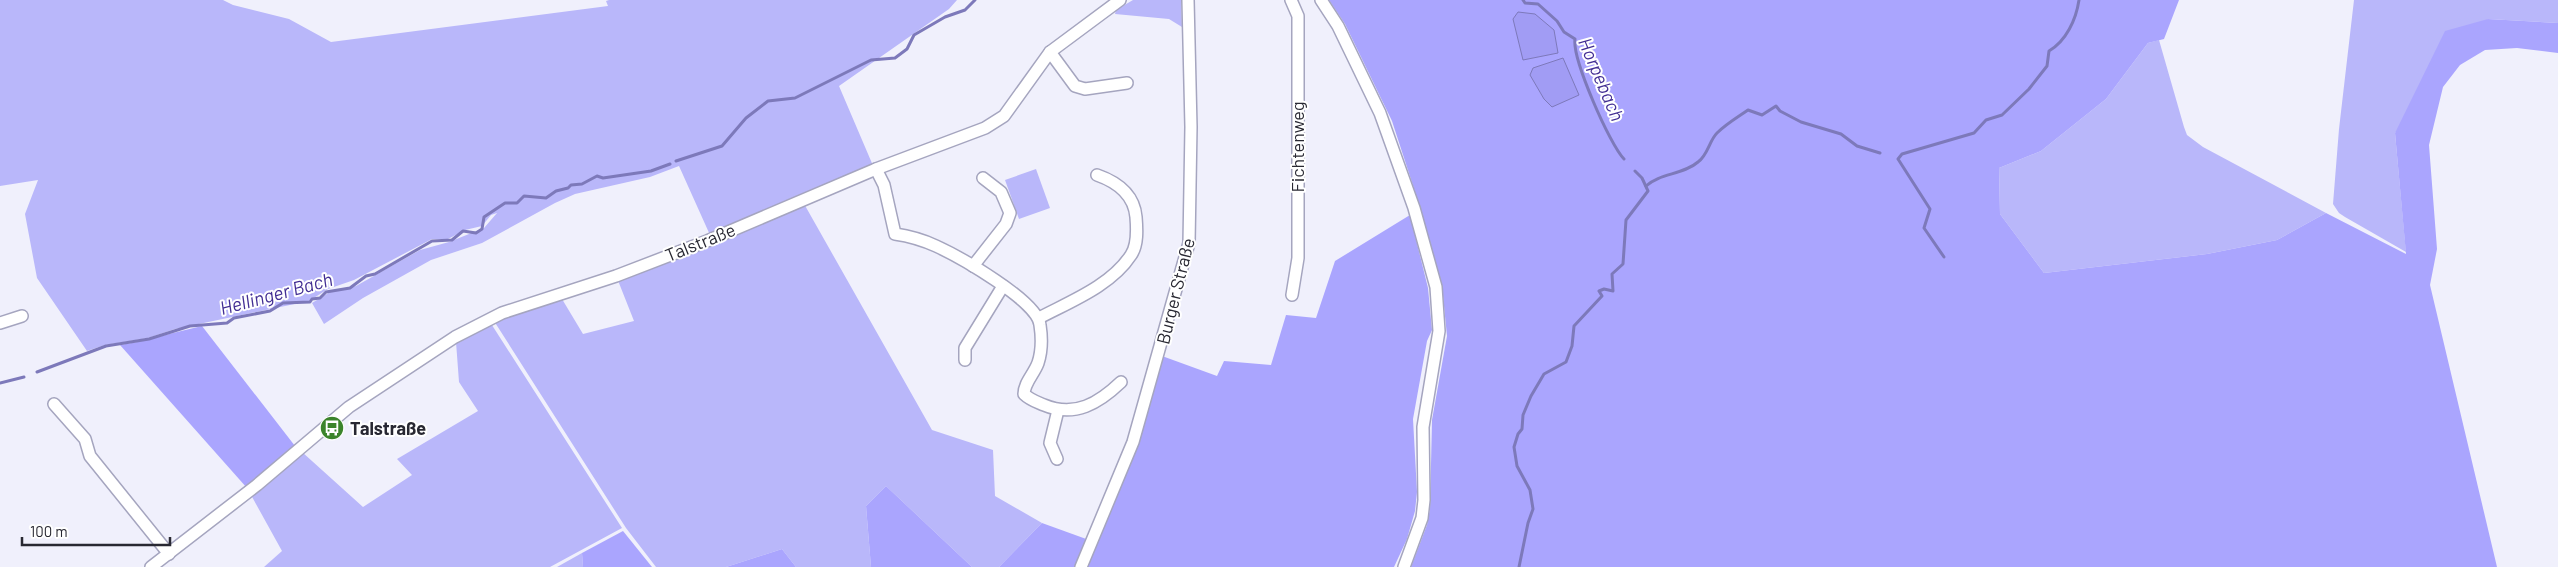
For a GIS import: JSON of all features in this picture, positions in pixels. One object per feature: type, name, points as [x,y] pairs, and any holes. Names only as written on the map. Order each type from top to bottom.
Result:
[{"type":"street","name":"Talstraße","points":[[151,567],[257,486],[349,407],[455,336],[502,313],[616,276],[707,240],[876,168],[985,128],[1004,116],[1050,52],[1120,0]]},
{"type":"street","name":"Burger Straße","points":[[1081,567],[1133,442],[1189,243],[1191,127],[1188,0]]},
{"type":"street","name":"Fichtenweg","points":[[1291,0],[1298,16],[1298,258],[1292,295]]},
{"type":"street","points":[[1321,0],[1338,26],[1380,113],[1414,208],[1436,287],[1439,331],[1423,427],[1424,500],[1422,518],[1404,567]]},
{"type":"street","points":[[1050,52],[1075,86],[1085,90],[1127,83]]},
{"type":"street","points":[[876,168],[884,185],[895,234],[935,245],[973,266],[1024,300],[1038,318],[1041,352],[1038,364],[1024,389],[1024,394],[1028,399],[1058,410],[1076,410],[1088,407],[1121,382]]},
{"type":"street","points":[[1038,318],[1102,283],[1132,255],[1137,226],[1131,199],[1116,184],[1096,175]]},
{"type":"street","points":[[973,266],[1006,224],[1010,213],[1001,192],[983,178]]},
{"type":"street","points":[[965,360],[965,348],[1003,286]]},
{"type":"street","points":[[0,324],[22,316]]},
{"type":"street","points":[[54,404],[85,439],[90,456],[169,554]]},
{"type":"street","points":[[1057,459],[1050,443],[1058,410]]},
{"type":"shaded area","points":[[0,0],[223,0],[233,5],[289,19],[331,42],[608,6],[606,1],[609,0],[957,0],[949,9],[839,86],[874,168],[710,235],[679,166],[650,177],[575,194],[482,243],[431,260],[363,298],[324,324],[312,303],[330,292],[356,286],[420,250],[449,242],[484,228],[497,213],[491,215],[482,226],[465,230],[448,239],[432,239],[354,280],[328,289],[309,301],[175,329],[148,338],[105,345],[87,351],[37,278],[25,214],[38,180],[0,186]]},
{"type":"shaded area","points":[[1133,0],[1181,0],[1182,27],[1169,19],[1115,14],[1116,10]]},
{"type":"shaded area","points":[[1329,0],[2179,0],[2164,39],[2148,43],[2106,99],[2041,151],[1999,168],[2000,214],[2044,273],[2207,254],[2277,240],[2326,213],[2406,254],[2395,133],[2445,31],[2488,19],[2558,23],[2558,53],[2517,48],[2485,50],[2460,65],[2443,87],[2429,145],[2437,249],[2430,285],[2497,567],[1411,567],[1427,525],[1430,509],[1432,420],[1447,336],[1442,286],[1419,204],[1392,121],[1345,24]]},
{"type":"shaded area","points":[[2354,0],[2558,0],[2558,23],[2488,19],[2395,133],[2406,252],[2345,217],[2339,213],[2333,204],[2339,129]]},
{"type":"shaded area","points":[[1518,12],[1535,14],[1554,30],[1558,53],[1523,60],[1513,19]]},
{"type":"shaded area","points":[[2159,40],[2187,135],[2203,147],[2326,213],[2277,240],[2207,254],[2044,273],[2000,214],[1999,168],[2041,151],[2106,99],[2148,43]]},
{"type":"shaded area","points":[[1563,58],[1579,95],[1552,107],[1544,99],[1530,75],[1533,68]]},
{"type":"shaded area","points":[[1036,169],[1050,208],[1019,219],[1005,180]]},
{"type":"shaded area","points":[[803,202],[932,430],[993,450],[995,496],[1042,523],[999,567],[972,567],[886,486],[866,506],[871,567],[796,567],[782,549],[726,567],[656,567],[626,528],[494,321],[562,299],[583,334],[634,321],[617,278],[715,245]]},
{"type":"shaded area","points":[[1410,215],[1428,288],[1432,330],[1427,341],[1413,419],[1417,492],[1415,511],[1407,539],[1394,567],[1085,567],[1162,356],[1217,376],[1224,361],[1271,365],[1286,315],[1316,318],[1335,261]]},
{"type":"shaded area","points":[[490,322],[622,528],[550,567],[264,567],[282,551],[251,495],[302,452],[363,507],[412,475],[397,459],[478,411],[459,382],[456,342]]},
{"type":"shaded area","points":[[202,326],[295,446],[247,488],[120,345]]},
{"type":"shaded area","points":[[886,486],[972,567],[871,567],[866,506]]},
{"type":"shaded area","points":[[1042,523],[1089,540],[1078,567],[999,567]]},
{"type":"shaded area","points":[[623,531],[652,567],[583,567],[582,553]]},
{"type":"shaded area","points":[[782,549],[796,567],[726,567]]},
{"type":"shaded area","points":[[582,553],[583,567],[557,567]]},
{"type":"waterway","name":"Hellinger Bach","points":[[676,161],[722,146],[746,118],[768,101],[795,98],[871,60],[895,58],[907,49],[914,35],[945,17],[965,10],[975,0]]},
{"type":"waterway","name":"Horpebach","points":[[1523,0],[1525,3],[1538,4],[1557,21],[1564,32],[1575,39],[1579,64],[1585,82],[1610,137],[1624,159]]},
{"type":"waterway","points":[[1944,257],[1924,228],[1930,209],[1898,159],[1902,154],[1974,133],[1986,120],[2002,115],[2029,89],[2047,66],[2049,51],[2065,36],[2075,15],[2079,0]]},
{"type":"waterway","points":[[1646,186],[1698,162],[1704,156],[1717,133],[1748,110],[1762,115],[1776,106],[1780,111],[1801,122],[1841,134],[1857,146],[1880,153]]},
{"type":"waterway","name":"Hellinger Bach","points":[[37,372],[106,346],[149,339],[190,326],[227,323],[234,318],[270,311],[283,303],[310,302],[312,299],[320,298],[326,292],[350,288],[366,276],[375,274],[432,241],[452,240],[463,231],[476,233],[482,229],[484,217],[505,203],[517,203],[524,196],[546,198],[556,191],[568,188],[571,185],[582,184],[597,176],[603,178],[651,171],[670,164]]},
{"type":"waterway","name":"Horpebach","points":[[1519,567],[1528,523],[1533,509],[1530,490],[1517,466],[1514,447],[1518,434],[1522,429],[1523,415],[1531,396],[1544,374],[1566,362],[1572,346],[1574,326],[1602,296],[1599,291],[1604,289],[1613,291],[1612,274],[1623,264],[1626,220],[1648,191],[1642,178],[1635,171]]},
{"type":"waterway","name":"Hellinger Bach","points":[[0,383],[24,377]]},
{"type":"place","name":"Talstraße","points":[[332,428]]}]
